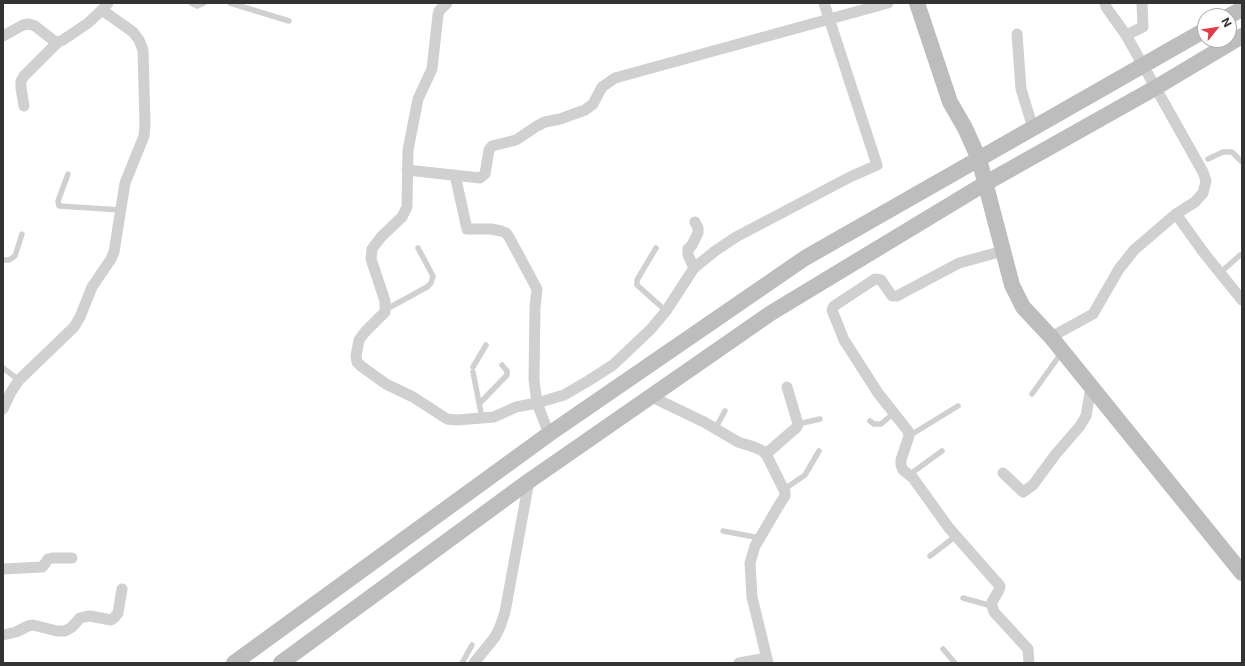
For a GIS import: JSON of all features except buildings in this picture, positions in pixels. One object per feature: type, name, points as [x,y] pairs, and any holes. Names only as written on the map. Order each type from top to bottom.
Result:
[{"type":"street","points":[[447,3],[439,11],[432,69],[418,99],[408,150],[407,207],[402,217],[380,237],[372,249],[371,259],[385,301],[385,310],[365,332],[360,340],[356,356],[357,362],[361,366],[386,384],[413,397],[447,419],[457,420],[494,417],[522,406],[564,396],[613,365],[651,328],[666,311],[694,268],[715,250],[736,237],[850,177],[877,165],[824,3]]},
{"type":"street","points":[[407,170],[477,178],[483,176],[485,174],[489,150],[492,146],[516,140],[545,122],[560,119],[585,110],[593,104],[602,87],[615,78],[888,3]]},
{"type":"street","points":[[917,3],[950,102],[965,128],[979,159],[1012,285],[1023,306],[1051,337],[1242,573]]},
{"type":"street","points":[[1051,337],[1093,314],[1119,268],[1134,250],[1176,214],[1195,202],[1203,194],[1206,181],[1203,161],[1155,88],[1126,34],[1105,3]]},
{"type":"street","points":[[1126,34],[1142,27],[1142,3]]},
{"type":"street","points":[[3,408],[19,380],[74,327],[80,317],[92,287],[114,252],[126,179],[144,136],[143,50],[139,40],[133,32],[105,7],[82,28],[58,42],[24,76],[21,81],[21,88],[24,106]]},
{"type":"street","points":[[3,36],[23,25],[29,24],[35,26],[53,40],[58,42]]},
{"type":"street","points":[[1017,34],[1022,89],[1033,128]]},
{"type":"street","points":[[234,663],[549,434],[806,258],[1197,35]]},
{"type":"street","points":[[280,663],[529,482],[771,313],[986,183],[1155,88],[1242,36]]},
{"type":"street","points":[[455,175],[467,229],[491,229],[506,233],[537,289],[535,307],[534,380],[537,403],[549,434]]},
{"type":"street","points":[[1176,214],[1204,253],[1241,298]]},
{"type":"street","points":[[694,268],[688,254],[688,249],[692,245],[698,233],[698,228],[695,222]]},
{"type":"street","points":[[1003,251],[959,263],[897,296],[892,296],[881,280],[877,278],[834,306],[832,310],[844,340],[878,393],[906,426],[909,436],[901,460],[903,470],[913,478],[956,536],[1000,586],[992,602],[994,612],[1028,649],[1029,663]]},
{"type":"street","points":[[766,454],[797,427],[798,424],[787,387]]},
{"type":"street","points":[[1003,473],[1023,492],[1033,485],[1080,426],[1086,416],[1091,387]]},
{"type":"street","points":[[652,397],[716,429],[738,442],[754,447],[766,454],[785,496],[755,546],[750,563],[752,597],[768,661],[739,663]]},
{"type":"street","points":[[474,663],[495,637],[505,612],[529,482]]},
{"type":"street","points":[[3,569],[42,567],[48,559],[72,558]]},
{"type":"street","points":[[3,635],[16,632],[33,625],[57,631],[65,631],[72,627],[80,618],[90,616],[110,620],[118,613],[122,589]]},
{"type":"lane","points":[[191,3],[197,6],[204,3]]},
{"type":"lane","points":[[230,3],[290,22]]},
{"type":"lane","points":[[1203,161],[1223,152],[1232,152],[1242,162]]},
{"type":"lane","points":[[68,174],[58,201],[59,206],[121,210]]},
{"type":"lane","points":[[3,260],[9,260],[15,256],[22,234]]},
{"type":"lane","points":[[385,310],[431,283],[433,276],[418,248]]},
{"type":"lane","points":[[656,248],[637,280],[637,284],[666,311]]},
{"type":"lane","points":[[1220,273],[1240,255]]},
{"type":"lane","points":[[482,418],[473,370],[486,345]]},
{"type":"lane","points":[[1032,394],[1062,352]]},
{"type":"lane","points":[[479,404],[507,375],[507,371],[502,365]]},
{"type":"lane","points":[[3,368],[19,380]]},
{"type":"lane","points":[[909,436],[958,406]]},
{"type":"lane","points":[[716,429],[725,411]]},
{"type":"lane","points":[[870,421],[874,424],[881,424],[895,413]]},
{"type":"lane","points":[[798,424],[820,419]]},
{"type":"lane","points":[[783,490],[805,475],[819,451]]},
{"type":"lane","points":[[909,475],[942,451]]},
{"type":"lane","points":[[723,531],[760,538]]},
{"type":"lane","points":[[930,556],[956,536]]},
{"type":"lane","points":[[963,598],[992,606]]},
{"type":"lane","points":[[462,663],[472,645]]},
{"type":"lane","points":[[943,649],[955,663]]}]
